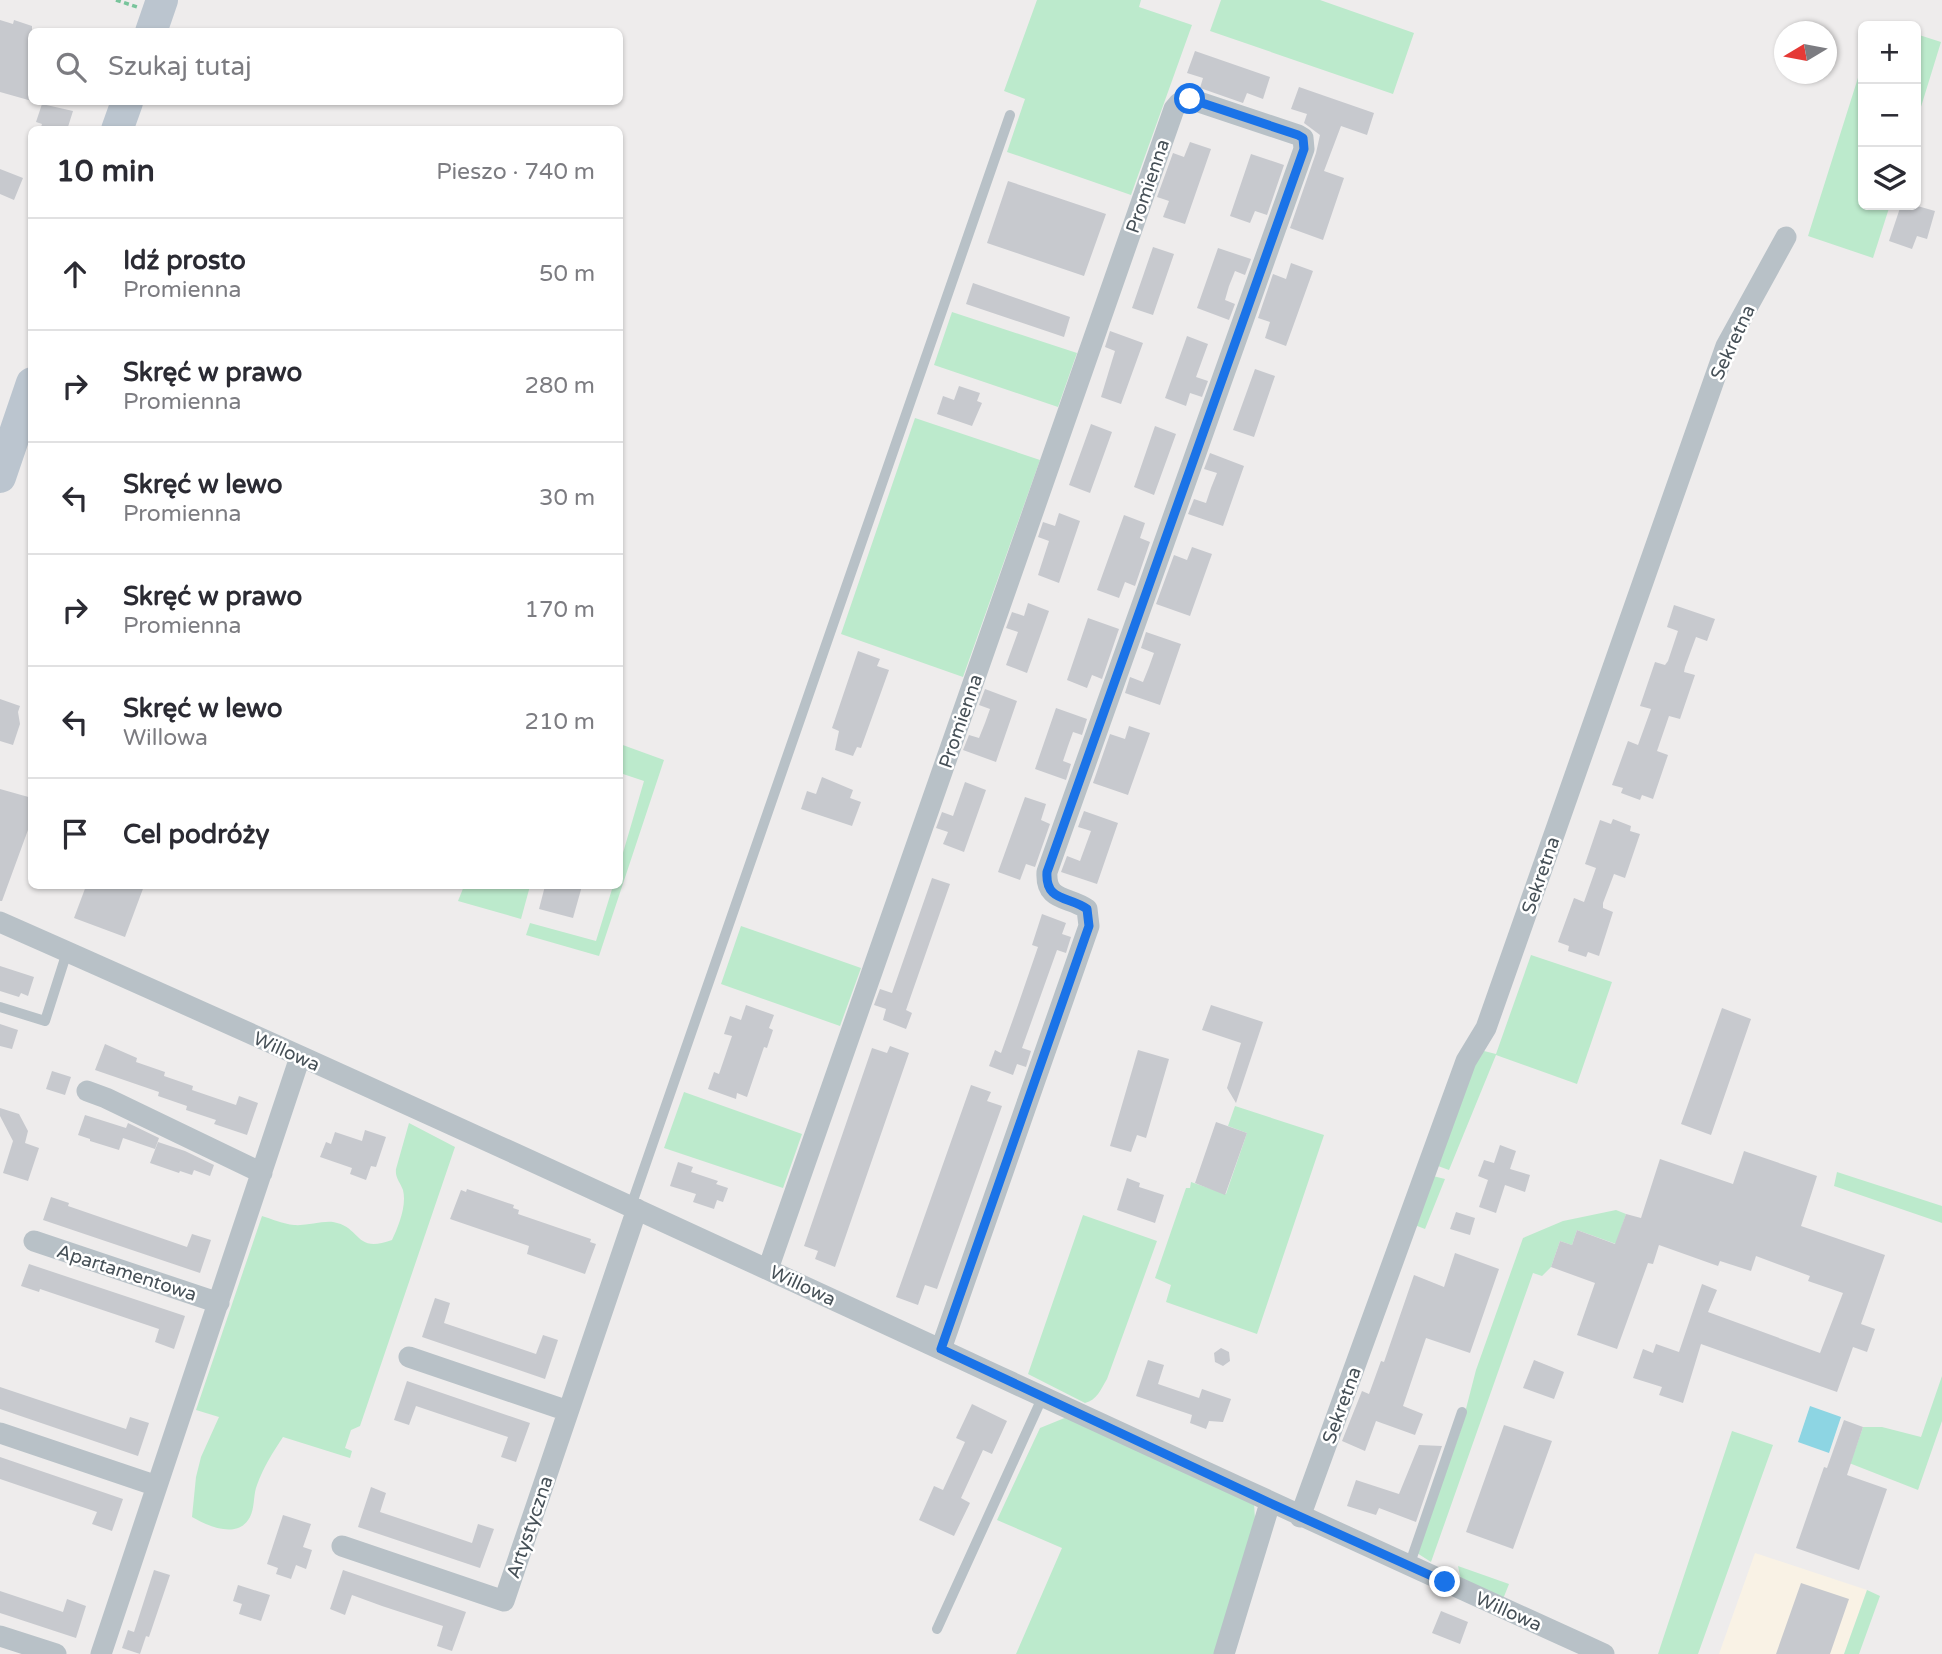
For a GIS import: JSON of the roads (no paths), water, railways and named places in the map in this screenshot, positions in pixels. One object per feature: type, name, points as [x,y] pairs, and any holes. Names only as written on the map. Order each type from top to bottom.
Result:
[{"type":"street","name":"Promienna","points":[[768,1269],[1174,109],[1179,103],[1190,99],[1298,135],[1303,138],[1304,149],[1047,872],[1048,886],[1053,893],[1087,909],[1089,926],[941,1349]]},
{"type":"street","points":[[118,126],[126,105]]},
{"type":"street","name":"Sekretna","points":[[1300,1517],[1466,1061],[1486,1028],[1726,346],[1786,237]]},
{"type":"street","points":[[2,465],[28,394]]},
{"type":"street","name":"Willowa","points":[[0,922],[634,1207],[1300,1517],[1604,1654]]},
{"type":"street","name":"Apartamentowa","points":[[101,1654],[300,1057]]},
{"type":"street","points":[[87,1091],[262,1172]]},
{"type":"street","name":"Artystyczna","points":[[342,1546],[504,1601],[634,1207]]},
{"type":"street","name":"Apartamentowa","points":[[34,1241],[219,1303]]},
{"type":"street","points":[[409,1357],[568,1411]]},
{"type":"street","points":[[0,1433],[157,1486]]},
{"type":"street","points":[[1224,1654],[1270,1503]]},
{"type":"street","points":[[0,1636],[56,1654]]},
{"type":"lane","points":[[634,1207],[1010,115]]},
{"type":"lane","points":[[0,1007],[45,1021],[67,952]]},
{"type":"lane","points":[[937,1629],[1043,1396]]},
{"type":"lane","points":[[1409,1566],[1462,1412]]},
{"type":"water","points":[[1810,1406],[1841,1417],[1829,1453],[1798,1442]]}]
